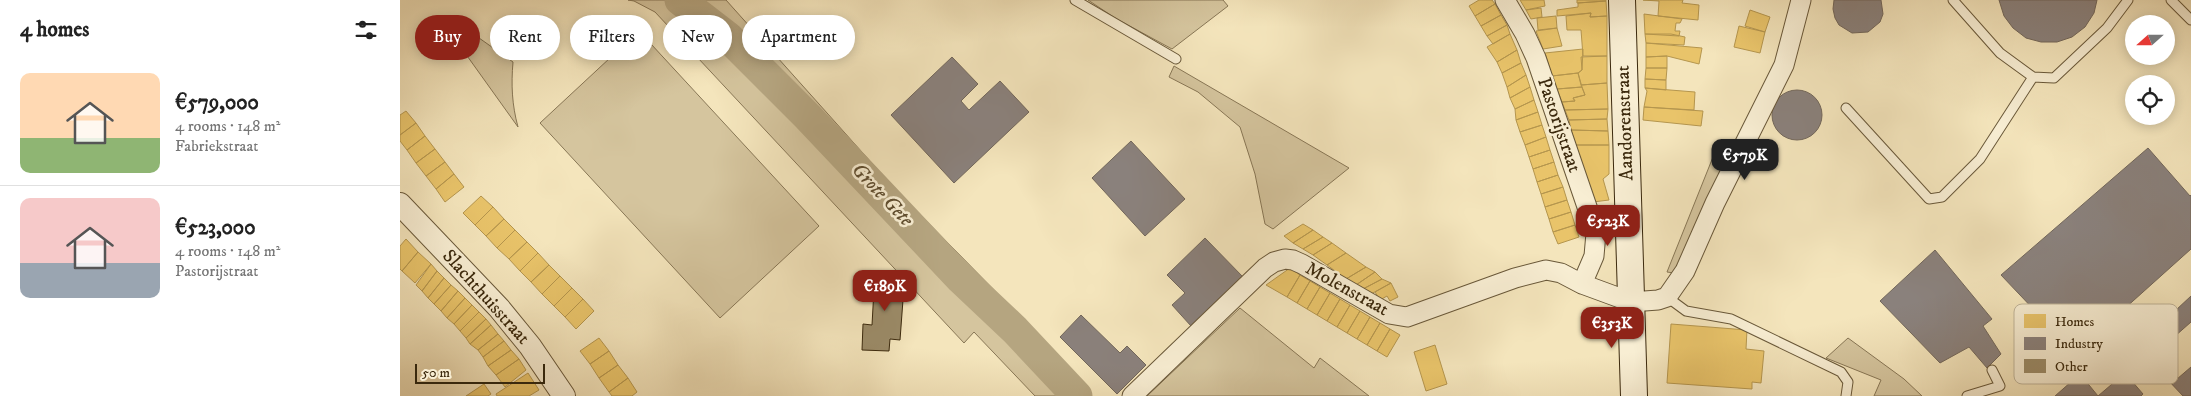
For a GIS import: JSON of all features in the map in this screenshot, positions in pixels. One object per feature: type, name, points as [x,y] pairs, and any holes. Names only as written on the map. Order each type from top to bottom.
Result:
[{"type":"main road","name":"Aandorenstraat","points":[[1622,0],[1634,396]]},
{"type":"street","name":"Pastorijstraat","points":[[1505,0],[1525,34],[1536,58],[1596,233],[1594,256],[1582,284]]},
{"type":"street","points":[[1631,302],[1658,300],[1667,297],[1685,271],[1715,203],[1784,65],[1801,0]]},
{"type":"street","name":"Slachthuisstraat","points":[[400,204],[499,308],[530,346],[564,396]]},
{"type":"street","name":"Molenstraat","points":[[1132,396],[1265,268],[1274,262],[1285,259],[1302,264],[1389,314],[1407,317],[1515,278],[1546,270],[1560,273],[1582,284],[1631,302]]},
{"type":"lane","points":[[1075,0],[1176,59]]},
{"type":"lane","points":[[1953,0],[2000,53],[2033,77],[2054,78],[2107,28],[2128,0]]},
{"type":"lane","points":[[2171,0],[2191,20]]},
{"type":"lane","points":[[1846,108],[1929,199],[1942,197],[1980,159],[2033,77]]},
{"type":"lane","points":[[1667,297],[1686,311],[1731,319],[1841,372],[1848,382],[1846,396]]},
{"type":"lane","points":[[1967,396],[2000,386],[1992,370]]},
{"type":"shaded area","points":[[628,0],[726,0],[742,18],[742,60],[780,60],[895,189],[1001,297],[984,310],[1067,396],[1035,396],[974,332],[964,343],[700,60],[732,60],[732,15],[663,15],[663,21],[655,12],[634,1]]},
{"type":"shaded area","points":[[1088,0],[1223,0],[1228,6],[1172,49],[1115,18]]},
{"type":"shaded area","points":[[480,39],[490,46],[490,60],[510,60],[513,62],[512,95],[518,127],[470,60],[480,60]]},
{"type":"shaded area","points":[[653,46],[663,57],[663,60],[666,60],[819,226],[720,318],[540,123],[608,60],[653,60]]},
{"type":"shaded area","points":[[1174,66],[1349,168],[1273,229],[1265,224],[1255,174],[1240,127],[1198,92],[1169,77]]},
{"type":"shaded area","points":[[1713,157],[1729,160],[1674,273],[1667,272]]},
{"type":"shaded area","points":[[1240,308],[1314,368],[1320,358],[1369,396],[1147,396]]},
{"type":"shaded area","points":[[1848,338],[1904,379],[1922,396],[1874,396],[1881,380],[1826,358]]},
{"type":"building: Homes","points":[[1479,0],[1492,0],[1495,4],[1475,16],[1469,6]]},
{"type":"building: Homes","points":[[1520,0],[1544,0],[1545,6],[1526,10]]},
{"type":"building: Homes","points":[[1577,0],[1606,0],[1606,1],[1577,3]]},
{"type":"building: Homes","points":[[1643,0],[1683,0],[1682,3],[1699,5],[1698,20],[1658,16],[1659,1]]},
{"type":"building: Homes","points":[[1606,1],[1607,16],[1590,17],[1591,13],[1557,16],[1557,10],[1578,7],[1578,3]]},
{"type":"building: Homes","points":[[1495,4],[1501,15],[1481,26],[1475,16]]},
{"type":"building: Homes","points":[[1541,8],[1542,17],[1531,19],[1526,10]]},
{"type":"building: Homes","points":[[1750,10],[1770,17],[1765,32],[1745,26]]},
{"type":"building: Homes","points":[[1591,13],[1590,17],[1607,16],[1607,56],[1583,56],[1581,30],[1567,30],[1566,16]]},
{"type":"building: Homes","points":[[1644,14],[1682,19],[1680,23],[1676,23],[1675,31],[1680,31],[1679,36],[1645,34]]},
{"type":"building: Homes","points":[[1501,15],[1507,25],[1487,36],[1481,26]]},
{"type":"building: Homes","points":[[1556,16],[1557,28],[1538,30],[1537,18]]},
{"type":"building: Homes","points":[[1507,25],[1510,34],[1493,44],[1487,36]]},
{"type":"building: Homes","points":[[1739,26],[1765,32],[1760,53],[1734,47]]},
{"type":"building: Homes","points":[[1557,28],[1562,46],[1543,49],[1536,31]]},
{"type":"building: Homes","points":[[1510,34],[1517,50],[1497,62],[1487,47]]},
{"type":"building: Homes","points":[[1645,34],[1671,34],[1685,37],[1684,45],[1646,43]]},
{"type":"building: Homes","points":[[1646,43],[1702,48],[1699,64],[1667,56],[1646,57]]},
{"type":"building: Homes","points":[[1583,49],[1582,70],[1578,73],[1552,76],[1545,53]]},
{"type":"building: Homes","points":[[1517,50],[1521,63],[1502,73],[1497,62]]},
{"type":"building: Homes","points":[[1607,56],[1607,83],[1581,85],[1578,73],[1582,70],[1581,57]]},
{"type":"building: Homes","points":[[1667,56],[1667,68],[1646,68],[1646,57]]},
{"type":"building: Homes","points":[[1521,63],[1526,75],[1507,87],[1502,73]]},
{"type":"building: Homes","points":[[1646,68],[1667,68],[1666,80],[1645,79]]},
{"type":"building: Homes","points":[[1578,73],[1582,87],[1557,89],[1552,76]]},
{"type":"building: Homes","points":[[1526,75],[1530,87],[1510,98],[1507,87]]},
{"type":"building: Homes","points":[[1645,79],[1666,80],[1666,90],[1645,88]]},
{"type":"building: Homes","points":[[1607,83],[1608,109],[1565,110],[1562,102],[1575,101],[1573,98],[1585,95],[1581,85]]},
{"type":"building: Homes","points":[[1530,87],[1534,100],[1515,109],[1510,98]]},
{"type":"building: Homes","points":[[1582,87],[1585,95],[1573,98],[1575,101],[1562,102],[1557,89]]},
{"type":"building: Homes","points":[[1645,88],[1695,92],[1694,110],[1644,107],[1647,91]]},
{"type":"building: Homes","points":[[1534,100],[1538,112],[1516,120],[1515,109]]},
{"type":"building: Homes","points":[[1644,107],[1703,111],[1701,126],[1643,120]]},
{"type":"building: Homes","points":[[1608,109],[1607,119],[1569,120],[1565,110]]},
{"type":"building: Homes","points":[[406,111],[416,123],[400,135],[400,115]]},
{"type":"building: Homes","points":[[1538,112],[1542,125],[1520,132],[1516,120]]},
{"type":"building: Homes","points":[[1607,119],[1608,131],[1571,130],[1569,120]]},
{"type":"building: Homes","points":[[416,123],[425,136],[407,150],[400,141],[400,135]]},
{"type":"building: Homes","points":[[1542,125],[1546,137],[1525,145],[1520,132]]},
{"type":"building: Homes","points":[[1571,130],[1608,131],[1609,145],[1576,145]]},
{"type":"building: Homes","points":[[425,136],[435,149],[416,163],[407,150]]},
{"type":"building: Homes","points":[[1546,137],[1550,150],[1529,157],[1525,145]]},
{"type":"building: Homes","points":[[1576,145],[1609,145],[1609,174],[1603,179],[1609,200],[1593,202]]},
{"type":"building: Homes","points":[[435,149],[445,162],[426,176],[416,163]]},
{"type":"building: Homes","points":[[1550,150],[1554,162],[1533,169],[1529,157]]},
{"type":"building: Homes","points":[[445,162],[454,174],[436,189],[426,176]]},
{"type":"building: Homes","points":[[1554,162],[1558,175],[1537,182],[1533,169]]},
{"type":"building: Homes","points":[[454,174],[464,187],[445,202],[436,189]]},
{"type":"building: Homes","points":[[1558,175],[1563,187],[1541,194],[1537,182]]},
{"type":"building: Homes","points":[[1563,187],[1567,200],[1545,207],[1541,194]]},
{"type":"building: Homes","points":[[481,196],[493,207],[475,225],[463,213]]},
{"type":"building: Homes","points":[[1567,200],[1571,212],[1549,219],[1545,207]]},
{"type":"building: Homes","points":[[493,207],[504,219],[486,236],[475,225]]},
{"type":"building: Homes","points":[[1571,212],[1575,225],[1553,232],[1549,219]]},
{"type":"building: Homes","points":[[504,219],[515,230],[497,248],[486,236]]},
{"type":"building: Homes","points":[[1303,224],[1313,230],[1293,243],[1284,236]]},
{"type":"building: Homes","points":[[1575,225],[1579,237],[1558,244],[1553,232]]},
{"type":"building: Homes","points":[[515,230],[527,242],[509,259],[497,248]]},
{"type":"building: Homes","points":[[1313,230],[1323,237],[1303,249],[1293,243]]},
{"type":"building: Homes","points":[[1323,237],[1332,243],[1313,255],[1303,249]]},
{"type":"building: Homes","points":[[406,239],[418,252],[402,271],[400,269],[400,246]]},
{"type":"building: Homes","points":[[527,242],[538,253],[520,271],[509,259]]},
{"type":"building: Homes","points":[[1332,243],[1346,253],[1327,265],[1313,255]]},
{"type":"building: Homes","points":[[418,252],[431,264],[415,283],[402,271]]},
{"type":"building: Homes","points":[[538,253],[549,265],[531,282],[520,271]]},
{"type":"building: Homes","points":[[1346,253],[1366,267],[1346,279],[1327,265]]},
{"type":"building: Homes","points":[[431,264],[437,271],[422,291],[416,285]]},
{"type":"building: Homes","points":[[549,265],[560,276],[542,294],[531,282]]},
{"type":"building: Homes","points":[[1366,267],[1375,272],[1356,285],[1346,279]]},
{"type":"building: Homes","points":[[1290,268],[1300,275],[1287,297],[1266,285]]},
{"type":"building: Homes","points":[[437,271],[444,278],[428,298],[422,291]]},
{"type":"building: Homes","points":[[1375,272],[1382,279],[1363,289],[1356,285]]},
{"type":"building: Homes","points":[[1300,275],[1310,281],[1297,303],[1287,297]]},
{"type":"building: Homes","points":[[560,276],[572,288],[554,306],[542,294]]},
{"type":"building: Homes","points":[[444,278],[451,285],[434,304],[428,298]]},
{"type":"building: Homes","points":[[1382,279],[1391,283],[1371,294],[1363,289]]},
{"type":"building: Homes","points":[[1310,281],[1320,287],[1307,309],[1297,303]]},
{"type":"building: Homes","points":[[1391,283],[1398,297],[1390,301],[1387,296],[1380,300],[1375,292]]},
{"type":"building: Homes","points":[[451,285],[458,291],[441,311],[434,304]]},
{"type":"building: Homes","points":[[1320,287],[1330,293],[1317,315],[1307,309]]},
{"type":"building: Homes","points":[[572,288],[583,299],[565,317],[554,306]]},
{"type":"building: Homes","points":[[458,291],[465,298],[447,318],[441,311]]},
{"type":"building: Homes","points":[[1330,293],[1340,299],[1327,321],[1317,315]]},
{"type":"building: Homes","points":[[465,298],[472,305],[454,324],[447,318]]},
{"type":"building: Homes","points":[[583,299],[594,311],[576,329],[565,317]]},
{"type":"building: Homes","points":[[1340,299],[1350,305],[1337,327],[1327,321]]},
{"type":"building: Homes","points":[[472,305],[479,312],[460,331],[454,324]]},
{"type":"building: Homes","points":[[1350,305],[1360,311],[1347,333],[1337,327]]},
{"type":"building: Homes","points":[[1360,311],[1370,317],[1357,339],[1347,333]]},
{"type":"building: Homes","points":[[479,312],[486,319],[466,338],[460,331]]},
{"type":"building: Homes","points":[[1370,317],[1380,323],[1367,345],[1357,339]]},
{"type":"building: Homes","points":[[486,319],[491,325],[470,344],[466,338]]},
{"type":"building: Homes","points":[[1380,323],[1390,329],[1377,351],[1367,345]]},
{"type":"building: Homes","points":[[1671,324],[1747,330],[1746,349],[1764,351],[1761,383],[1752,382],[1752,389],[1667,383]]},
{"type":"building: Homes","points":[[491,325],[498,334],[478,350],[470,344]]},
{"type":"building: Homes","points":[[1390,329],[1400,335],[1387,357],[1377,351]]},
{"type":"building: Homes","points":[[498,334],[504,341],[483,357],[478,350]]},
{"type":"building: Homes","points":[[599,338],[609,351],[590,364],[580,351]]},
{"type":"building: Homes","points":[[504,341],[511,350],[488,366],[483,357]]},
{"type":"building: Homes","points":[[1435,345],[1447,384],[1426,391],[1414,352]]},
{"type":"building: Homes","points":[[511,350],[519,359],[496,375],[488,366]]},
{"type":"building: Homes","points":[[609,351],[618,365],[599,378],[590,364]]},
{"type":"building: Homes","points":[[519,359],[526,370],[505,387],[496,375]]},
{"type":"building: Homes","points":[[618,365],[628,378],[609,392],[599,378]]},
{"type":"building: Homes","points":[[528,373],[539,390],[529,396],[497,396],[496,394]]},
{"type":"building: Homes","points":[[628,378],[637,392],[632,396],[612,396],[609,392]]},
{"type":"building: Homes","points":[[484,384],[491,394],[488,396],[466,396]]},
{"type":"building: Industry","points":[[1834,0],[1881,0],[1883,14],[1880,22],[1868,32],[1852,33],[1839,25],[1835,18]]},
{"type":"building: Industry","points":[[1999,0],[2097,0],[2094,13],[2085,27],[2072,37],[2057,42],[2041,42],[2026,38],[2013,28],[2004,16]]},
{"type":"building: Industry","points":[[952,57],[978,84],[961,101],[969,110],[1000,81],[1029,112],[954,183],[891,115]]},
{"type":"building: Industry","points":[[1797,90],[1807,92],[1815,97],[1820,105],[1822,115],[1820,125],[1815,133],[1807,138],[1797,140],[1787,138],[1779,133],[1774,125],[1772,115],[1774,105],[1779,97],[1787,92]]},
{"type":"building: Industry","points":[[1131,141],[1185,199],[1145,236],[1092,178]]},
{"type":"building: Industry","points":[[2148,148],[2191,195],[2191,249],[2130,304],[2029,304],[2001,275]]},
{"type":"building: Industry","points":[[1205,238],[1243,277],[1191,326],[1172,305],[1185,293],[1167,275]]},
{"type":"building: Industry","points":[[1935,250],[1992,319],[1983,326],[2001,354],[1987,368],[1969,347],[1940,363],[1880,301]]},
{"type":"building: Industry","points":[[2191,296],[2191,322],[2178,333],[2178,308]]},
{"type":"building: Industry","points":[[1081,315],[1120,353],[1127,346],[1146,365],[1117,394],[1060,337]]},
{"type":"building: Industry","points":[[2191,367],[2191,396],[2183,396],[2172,384],[2178,384],[2178,378]]},
{"type":"building: Industry","points":[[2069,384],[2088,384],[2098,396],[2055,396]]},
{"type":"building: Industry","points":[[2112,384],[2134,384],[2143,394],[2141,396],[2098,396]]},
{"type":"building: Other","points":[[875,271],[905,273],[900,340],[890,339],[889,351],[862,350],[863,324],[872,325]]},
{"type":"waterway","name":"Grote Gete","points":[[680,0],[728,37],[808,117],[961,279],[1015,330],[1077,396]]}]
